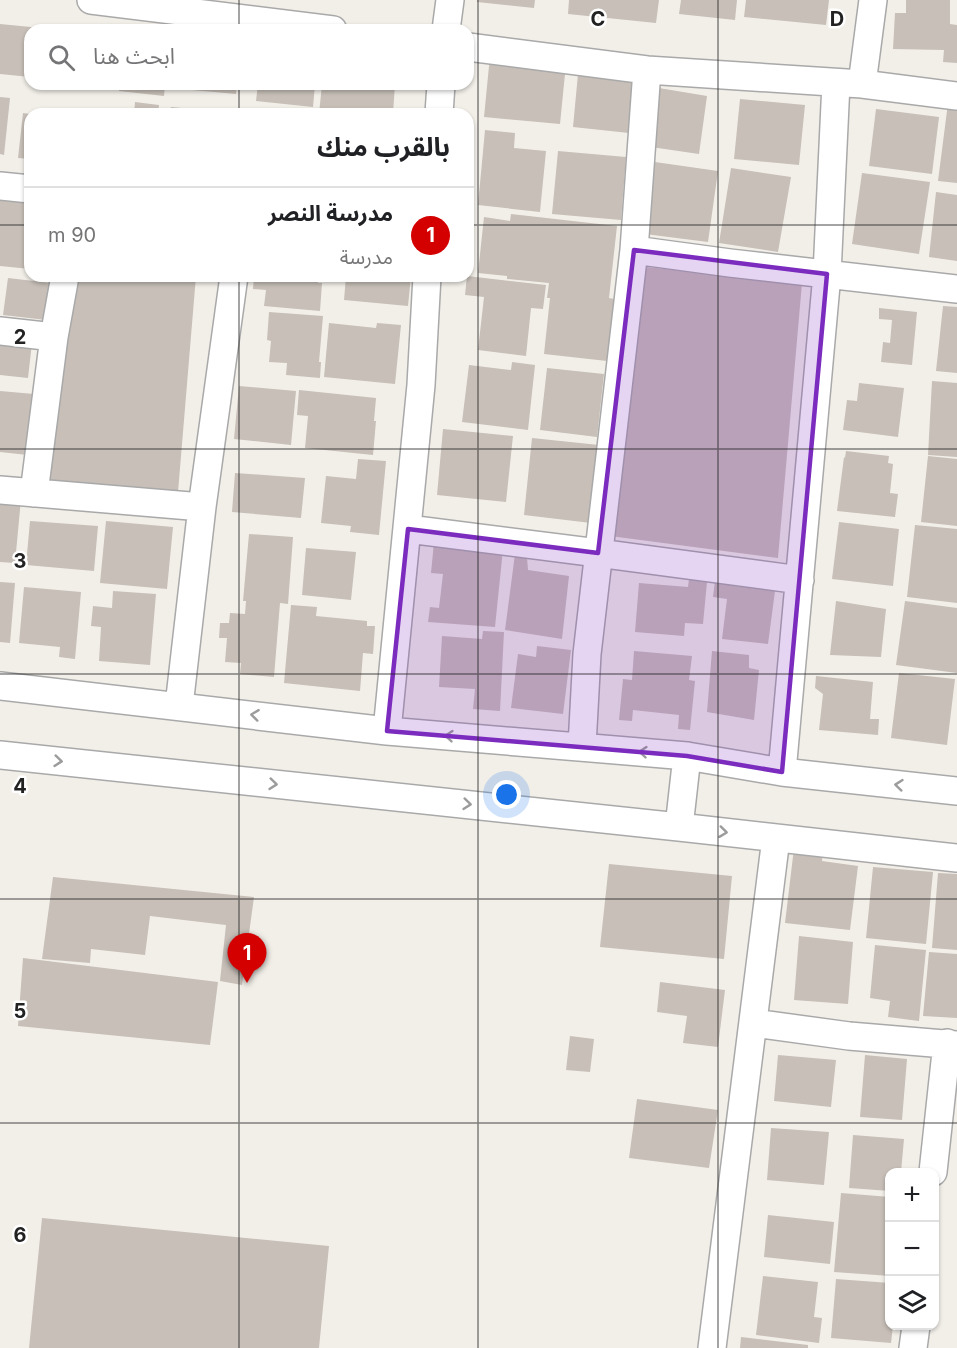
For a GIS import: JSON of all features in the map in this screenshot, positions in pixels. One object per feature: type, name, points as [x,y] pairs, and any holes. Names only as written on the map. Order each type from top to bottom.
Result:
[{"type":"street","points":[[94,0],[285,24]]},
{"type":"street","points":[[447,24],[450,0]]},
{"type":"street","points":[[782,772],[827,274],[849,84],[873,0]]},
{"type":"street","points":[[474,48],[646,70],[849,84],[957,96]]},
{"type":"street","points":[[582,746],[587,654],[634,250],[646,70]]},
{"type":"street","points":[[439,108],[441,90]]},
{"type":"street","points":[[0,186],[24,188]]},
{"type":"street","points":[[634,250],[957,289]]},
{"type":"street","points":[[34,493],[54,337],[64,282]]},
{"type":"street","points":[[179,706],[202,507],[233,282]]},
{"type":"street","points":[[387,731],[421,385],[427,282]]},
{"type":"street","points":[[0,331],[54,337]]},
{"type":"street","points":[[0,490],[202,507]]},
{"type":"street","points":[[408,530],[800,580]]},
{"type":"street","points":[[0,686],[387,731],[687,756],[782,772],[957,791]]},
{"type":"street","points":[[0,755],[957,858]]},
{"type":"street","points":[[679,827],[687,756]]},
{"type":"street","points":[[712,1348],[776,838]]},
{"type":"street","points":[[754,1023],[849,1036],[952,1044],[934,1168]]},
{"type":"street","points":[[913,1348],[915,1330]]},
{"type":"highlighted area","points":[[634,250],[827,274],[782,772],[687,756],[387,731],[408,529],[598,553]]},
{"type":"building","points":[[477,0],[535,0],[534,8],[477,2]]},
{"type":"building","points":[[569,0],[659,0],[656,23],[568,14]]},
{"type":"building","points":[[681,0],[737,0],[735,20],[679,14]]},
{"type":"building","points":[[746,0],[829,0],[826,25],[744,17]]},
{"type":"building","points":[[906,0],[950,0],[950,24],[957,25],[957,63],[943,62],[944,50],[893,49],[895,13],[906,13]]},
{"type":"building","points":[[0,24],[24,26],[24,76],[0,74]]},
{"type":"building","points":[[490,56],[566,64],[560,124],[484,117]]},
{"type":"building","points":[[578,74],[634,80],[629,133],[573,127]]},
{"type":"building","points":[[653,87],[707,96],[699,154],[644,146]]},
{"type":"building","points":[[119,90],[164,90],[164,96]]},
{"type":"building","points":[[192,90],[236,90],[236,94]]},
{"type":"building","points":[[257,90],[314,90],[313,107],[256,101]]},
{"type":"building","points":[[321,90],[395,90],[393,108],[320,108]]},
{"type":"building","points":[[0,97],[10,98],[4,155],[0,154]]},
{"type":"building","points":[[740,99],[805,105],[799,165],[734,159]]},
{"type":"building","points":[[135,102],[159,105],[159,108],[134,108]]},
{"type":"building","points":[[948,103],[957,104],[957,183],[938,181]]},
{"type":"building","points":[[876,109],[939,117],[932,174],[869,166]]},
{"type":"building","points":[[23,113],[24,158],[18,158]]},
{"type":"building","points":[[485,130],[515,133],[514,148],[546,151],[540,212],[478,205]]},
{"type":"building","points":[[558,151],[626,157],[621,220],[552,214]]},
{"type":"building","points":[[655,162],[718,171],[708,242],[645,234]]},
{"type":"building","points":[[731,168],[791,177],[778,252],[719,243]]},
{"type":"building","points":[[862,173],[930,182],[919,254],[852,244]]},
{"type":"building","points":[[936,192],[957,195],[957,261],[929,257]]},
{"type":"building","points":[[0,200],[24,202],[24,268],[0,266]]},
{"type":"building","points":[[511,214],[617,226],[609,298],[614,299],[607,361],[544,354],[550,298],[547,298],[549,283],[507,279],[507,276],[478,273],[484,217],[510,221]]},
{"type":"building","points":[[636,266],[802,283],[778,558],[610,536]]},
{"type":"building","points":[[474,277],[546,285],[543,309],[531,308],[526,356],[478,350],[484,297],[465,295],[466,282],[474,282]]},
{"type":"building","points":[[8,278],[24,280],[24,282],[51,283],[46,320],[3,315]]},
{"type":"building","points":[[64,282],[196,282],[178,492],[45,480]]},
{"type":"building","points":[[254,282],[322,283],[320,311],[264,306],[266,290],[253,289]]},
{"type":"building","points":[[346,282],[410,282],[408,306],[344,300]]},
{"type":"building","points":[[943,306],[957,307],[957,373],[936,371]]},
{"type":"building","points":[[879,308],[917,312],[912,365],[881,362],[883,342],[890,343],[892,320],[879,319]]},
{"type":"building","points":[[269,312],[323,316],[320,378],[286,375],[287,363],[269,362],[271,341],[267,340]]},
{"type":"building","points":[[329,323],[376,328],[377,323],[401,325],[395,384],[324,377]]},
{"type":"building","points":[[0,340],[32,343],[28,378],[0,375]]},
{"type":"building","points":[[512,362],[535,365],[528,430],[462,422],[469,365],[511,370]]},
{"type":"building","points":[[547,368],[604,374],[597,437],[540,430]]},
{"type":"building","points":[[932,381],[957,383],[957,457],[928,455]]},
{"type":"building","points":[[859,383],[904,388],[898,437],[843,430],[847,400],[857,401]]},
{"type":"building","points":[[239,386],[296,391],[291,445],[234,439]]},
{"type":"building","points":[[299,390],[376,398],[373,455],[305,448],[308,416],[297,415]]},
{"type":"building","points":[[0,391],[34,394],[28,455],[0,452]]},
{"type":"building","points":[[443,429],[513,436],[506,502],[437,495]]},
{"type":"building","points":[[532,438],[599,445],[591,523],[524,515]]},
{"type":"building","points":[[846,451],[889,456],[888,463],[893,464],[890,493],[898,494],[895,517],[837,511]]},
{"type":"building","points":[[928,456],[957,459],[957,526],[921,522]]},
{"type":"building","points":[[358,459],[386,461],[379,535],[350,532],[351,526],[321,523],[326,476],[356,479]]},
{"type":"building","points":[[235,473],[305,478],[301,518],[232,512]]},
{"type":"building","points":[[0,497],[21,499],[15,563],[0,562]]},
{"type":"building","points":[[30,521],[98,526],[94,571],[26,565]]},
{"type":"building","points":[[106,521],[173,527],[167,589],[100,583]]},
{"type":"building","points":[[839,522],[899,529],[893,586],[832,579]]},
{"type":"building","points":[[915,525],[957,529],[957,603],[907,597]]},
{"type":"building","points":[[249,534],[293,537],[288,604],[280,603],[274,677],[240,674],[241,663],[225,662],[227,638],[219,638],[220,623],[229,623],[230,613],[245,614],[246,601],[243,601]]},
{"type":"building","points":[[434,542],[503,549],[495,627],[428,622],[430,607],[439,608],[443,574],[431,573]]},
{"type":"building","points":[[306,548],[356,552],[351,600],[302,595]]},
{"type":"building","points":[[515,554],[527,557],[528,570],[569,576],[562,639],[505,630]]},
{"type":"building","points":[[716,573],[735,576],[734,586],[775,591],[768,644],[722,639],[727,599],[713,597]]},
{"type":"building","points":[[689,579],[707,582],[703,624],[685,623],[684,636],[635,632],[639,583],[688,587]]},
{"type":"building","points":[[0,582],[15,583],[10,643],[0,642]]},
{"type":"building","points":[[24,587],[81,592],[75,659],[59,657],[60,647],[19,643]]},
{"type":"building","points":[[113,591],[156,594],[150,665],[99,661],[101,627],[91,626],[93,606],[112,608]]},
{"type":"building","points":[[836,601],[886,609],[881,657],[830,655]]},
{"type":"building","points":[[905,601],[957,608],[957,673],[896,665]]},
{"type":"building","points":[[291,605],[317,607],[316,616],[367,621],[367,626],[375,626],[373,654],[363,653],[360,691],[284,683]]},
{"type":"building","points":[[483,631],[504,632],[500,711],[473,709],[475,689],[439,687],[442,636],[482,639]]},
{"type":"building","points":[[537,646],[571,650],[563,714],[511,708],[518,654],[536,657]]},
{"type":"building","points":[[634,651],[692,656],[689,680],[695,681],[690,730],[678,729],[679,715],[633,710],[632,721],[619,720],[623,679],[632,680]]},
{"type":"building","points":[[712,651],[749,655],[749,668],[759,670],[754,720],[707,712]]},
{"type":"building","points":[[899,673],[955,679],[947,745],[891,738]]},
{"type":"building","points":[[816,676],[873,682],[870,719],[879,719],[878,735],[819,730],[823,694],[815,688]]},
{"type":"building","points":[[794,848],[823,850],[822,861],[858,866],[850,930],[785,923]]},
{"type":"building","points":[[609,864],[732,876],[724,959],[600,947]]},
{"type":"building","points":[[873,867],[933,872],[926,944],[866,938]]},
{"type":"building","points":[[938,873],[957,874],[957,950],[932,948]]},
{"type":"building","points":[[53,877],[254,897],[242,985],[220,981],[226,925],[150,916],[145,955],[91,949],[90,963],[42,959]]},
{"type":"building","points":[[799,936],[853,942],[848,1004],[794,1000]]},
{"type":"building","points":[[875,945],[926,950],[919,1021],[888,1017],[890,1001],[870,998]]},
{"type":"building","points":[[929,952],[957,954],[957,1018],[923,1016]]},
{"type":"building","points":[[23,958],[218,982],[210,1045],[18,1026]]},
{"type":"building","points":[[660,982],[725,990],[718,1047],[683,1043],[687,1016],[657,1012]]},
{"type":"building","points":[[570,1036],[594,1039],[590,1072],[566,1070]]},
{"type":"building","points":[[778,1055],[836,1060],[831,1107],[774,1101]]},
{"type":"building","points":[[865,1055],[907,1059],[902,1120],[860,1117]]},
{"type":"building","points":[[637,1099],[718,1110],[709,1168],[629,1158]]},
{"type":"building","points":[[771,1128],[829,1132],[824,1185],[767,1180]]},
{"type":"building","points":[[853,1135],[904,1139],[901,1168],[885,1168],[885,1191],[849,1188]]},
{"type":"building","points":[[841,1193],[885,1197],[885,1276],[834,1272]]},
{"type":"building","points":[[768,1215],[834,1222],[830,1264],[764,1257]]},
{"type":"building","points":[[42,1218],[329,1246],[319,1348],[29,1348]]},
{"type":"building","points":[[763,1276],[818,1282],[814,1317],[822,1318],[819,1343],[756,1335]]},
{"type":"building","points":[[836,1279],[885,1283],[885,1330],[893,1330],[891,1343],[831,1338]]},
{"type":"building","points":[[741,1337],[808,1345],[808,1348],[740,1348]]},
{"type":"place","name":"مدرسة النصر","points":[[247,983]]}]
